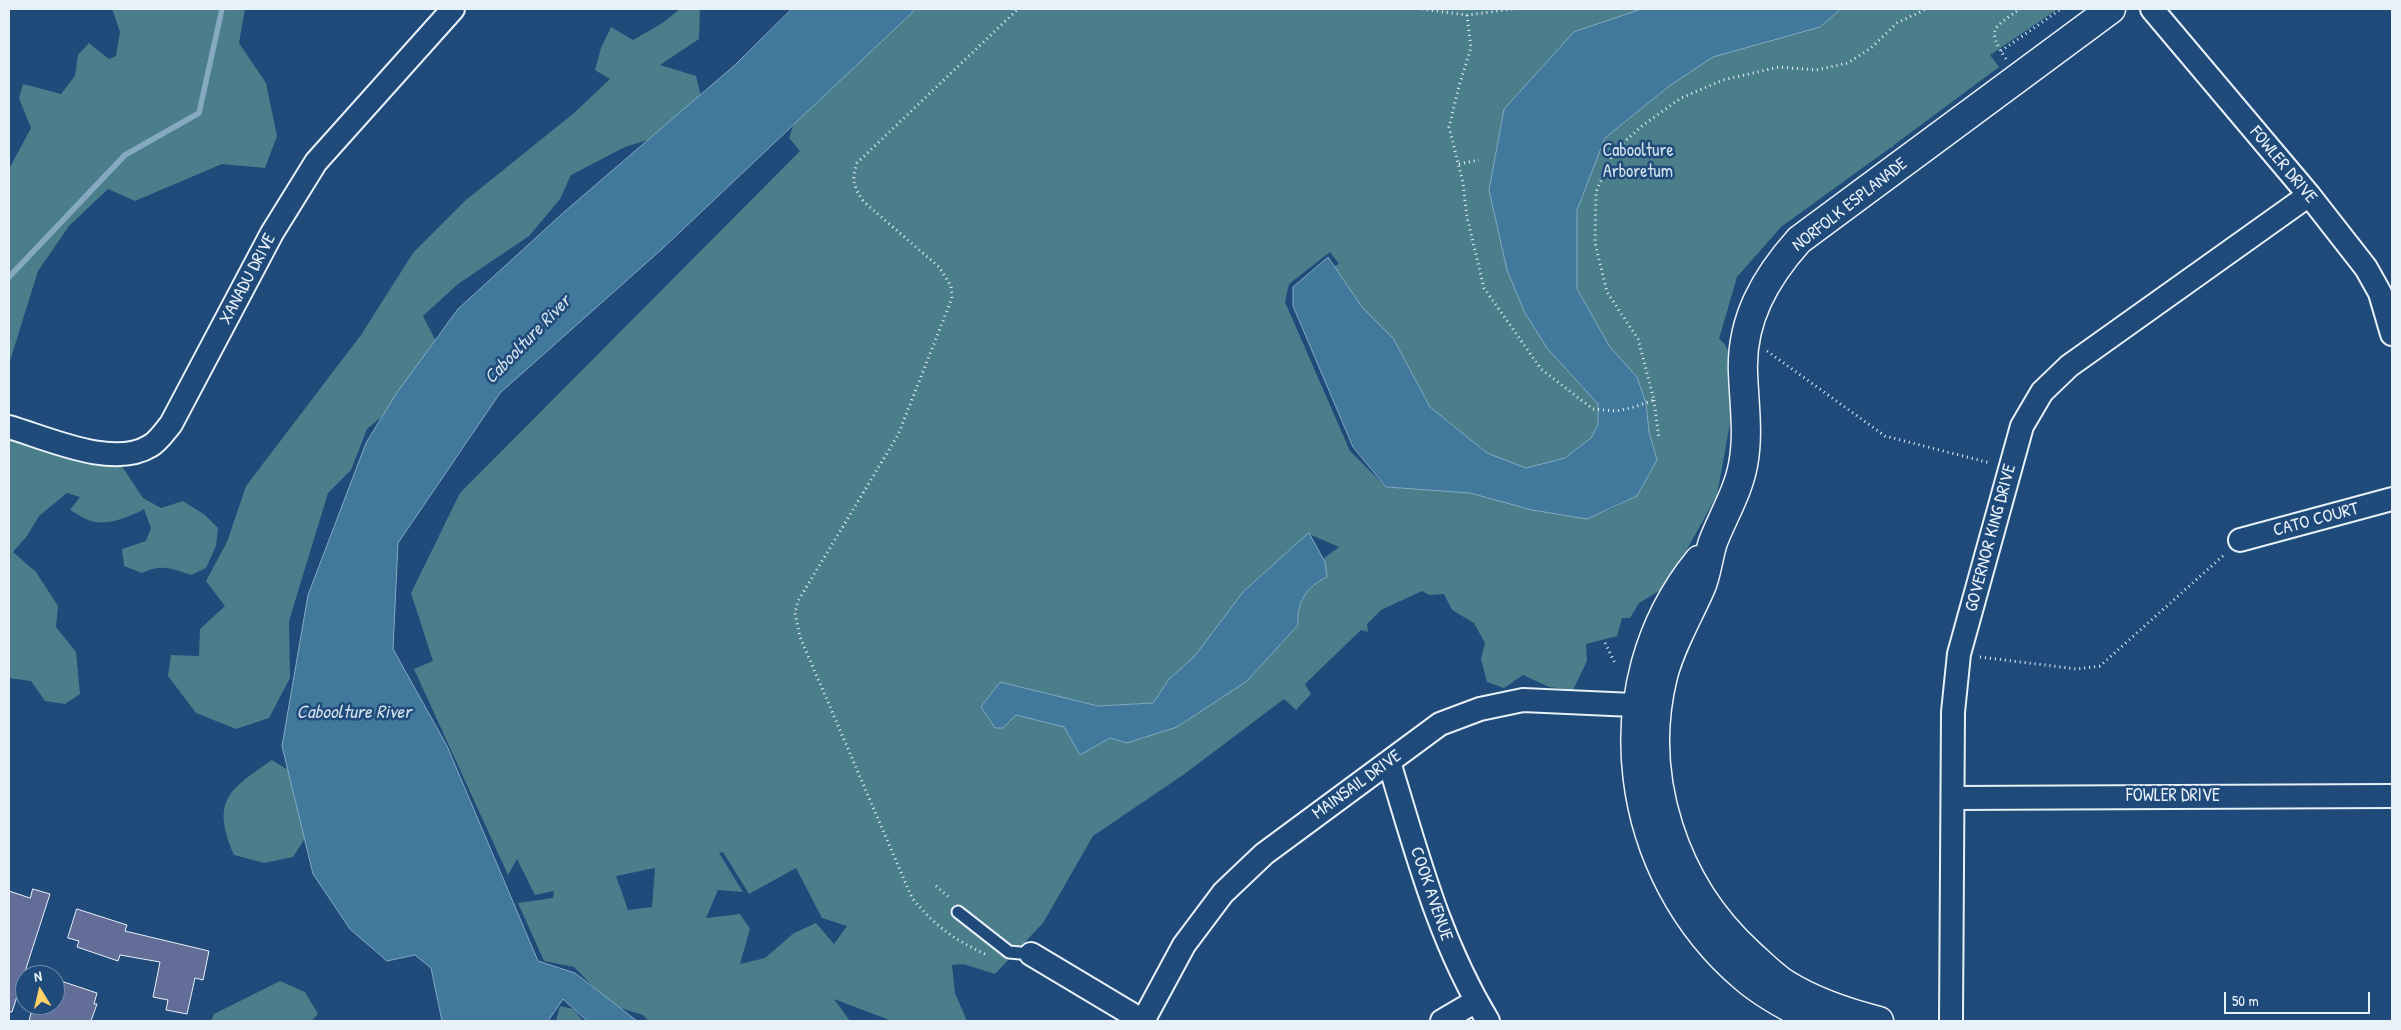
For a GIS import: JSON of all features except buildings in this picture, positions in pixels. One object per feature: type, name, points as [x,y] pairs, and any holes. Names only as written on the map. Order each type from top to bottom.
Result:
[{"type":"street","name":"XANADU DRIVE","points":[[9,426],[87,451],[120,456],[150,446],[171,424],[272,232],[316,162],[453,9]]},
{"type":"street","name":"NORFOLK ESPLANADE","points":[[1648,705],[1670,652],[1702,584],[1712,543],[1731,504],[1743,466],[1746,434],[1742,370],[1744,343],[1752,313],[1762,289],[1777,265],[1799,240],[2112,9]]},
{"type":"street","name":"FOWLER DRIVE","points":[[2152,9],[2309,195],[2366,268],[2380,293],[2392,334]]},
{"type":"street","name":"GOVERNOR KING DRIVE","points":[[1951,1021],[1953,712],[1959,654],[2022,426],[2042,392],[2069,366],[2309,195]]},
{"type":"street","name":"CATO COURT","points":[[2240,540],[2392,499]]},
{"type":"street","name":"MAINSAIL DRIVE","points":[[1143,1021],[1184,945],[1223,893],[1264,854],[1440,724],[1480,709],[1523,700],[1648,705]]},
{"type":"street","points":[[1648,705],[1635,749],[1637,782],[1644,819],[1659,865],[1680,903],[1707,940],[1745,979],[1783,1005],[1816,1021]]},
{"type":"street","points":[[1648,705],[1660,794],[1672,841],[1688,877],[1708,909],[1730,936],[1784,983],[1818,1001],[1852,1014],[1880,1021]]},
{"type":"street","name":"COOK AVENUE","points":[[1389,762],[1440,926],[1476,1001],[1488,1021]]},
{"type":"street","name":"FOWLER DRIVE","points":[[1953,798],[2392,796]]},
{"type":"street","points":[[1031,954],[1143,1021]]},
{"type":"street","points":[[1442,1021],[1476,1001]]},
{"type":"lane","points":[[958,912],[1010,952],[1031,954]]},
{"type":"path","points":[[988,956],[954,940],[925,915],[912,898],[800,637],[795,613],[798,601],[898,435],[952,298],[951,286],[939,267],[864,202],[855,189],[853,176],[857,163],[1018,9]]},
{"type":"path","points":[[1422,9],[1467,15],[1514,9]]},
{"type":"path","points":[[1659,439],[1654,400],[1638,339],[1607,292],[1595,243],[1596,192],[1614,151],[1642,126],[1680,98],[1723,80],[1780,68],[1816,70],[1848,64],[1871,48],[1897,23],[1926,9]]},
{"type":"path","points":[[2008,62],[1994,41],[1993,33],[1996,27],[2020,9]]},
{"type":"path","points":[[2000,51],[2061,9]]},
{"type":"path","points":[[1467,15],[1471,48],[1458,86],[1449,127],[1459,164],[1467,217],[1484,288],[1541,369],[1593,409],[1616,410],[1631,408],[1654,400]]},
{"type":"path","points":[[1459,164],[1479,160]]},
{"type":"path","points":[[1760,346],[1885,436],[2010,469]]},
{"type":"path","points":[[1959,654],[2077,669],[2100,666],[2240,540]]},
{"type":"path","points":[[1605,643],[1616,665]]},
{"type":"green space","points":[[110,9],[245,9],[239,43],[266,83],[277,136],[265,168],[222,164],[135,201],[108,189],[69,226],[38,271],[9,364],[9,169],[31,128],[19,98],[23,84],[61,94],[75,76],[78,55],[89,43],[109,59],[116,56],[120,32],[113,11]]},
{"type":"green space","points":[[680,9],[700,9],[699,39],[660,65],[696,76],[702,101],[670,133],[625,147],[571,175],[560,199],[529,236],[458,284],[423,316],[443,355],[392,408],[367,429],[351,470],[328,493],[289,621],[290,678],[269,718],[236,729],[196,713],[168,676],[171,655],[199,656],[200,629],[225,606],[206,581],[227,542],[246,486],[361,335],[413,253],[466,200],[574,113],[610,79],[595,70],[601,48],[611,27],[633,40],[661,24]]},
{"type":"green space","name":"Caboolture Arboretum","points":[[903,9],[2058,9],[1990,55],[1999,67],[1892,148],[1781,227],[1737,277],[1719,339],[1724,343],[1732,359],[1734,402],[1717,495],[1667,586],[1639,603],[1630,618],[1622,618],[1617,636],[1586,644],[1587,661],[1573,690],[1549,687],[1523,675],[1504,688],[1487,682],[1481,659],[1485,643],[1474,623],[1452,610],[1444,594],[1429,595],[1422,591],[1381,610],[1367,624],[1368,632],[1361,630],[1305,684],[1311,694],[1296,710],[1284,699],[1183,775],[1093,836],[1043,923],[995,974],[963,964],[952,965],[955,993],[967,1021],[892,1021],[834,999],[850,1021],[649,1021],[643,1015],[611,1005],[574,967],[544,961],[518,903],[553,898],[554,891],[535,895],[517,859],[508,875],[414,669],[433,661],[411,593],[460,493],[800,151],[789,138],[798,111]],"holes":[[[1330,252],[1339,264],[1330,268],[1355,310],[1386,341],[1432,418],[1456,442],[1497,467],[1530,478],[1571,476],[1598,457],[1613,426],[1605,410],[1631,408],[1646,404],[1649,432],[1657,460],[1637,496],[1607,511],[1557,508],[1524,497],[1511,480],[1495,485],[1467,483],[1452,467],[1433,469],[1426,482],[1415,480],[1409,489],[1386,487],[1350,451],[1285,302],[1289,284]],[[1309,534],[1339,547],[1319,563],[1314,577],[1300,589],[1303,599],[1297,610],[1298,620],[1291,617],[1282,622],[1276,636],[1281,644],[1246,681],[1177,727],[1127,743],[1111,738],[1080,754],[1064,727],[1016,715],[1003,728],[995,728],[981,707],[1000,682],[1098,706],[1153,703],[1169,679],[1194,657],[1243,592]],[[723,852],[749,894],[796,868],[822,918],[847,926],[834,944],[816,923],[794,933],[765,958],[740,964],[750,929],[740,914],[706,918],[718,890],[743,892],[719,853]],[[655,868],[652,907],[628,910],[616,876]]]},
{"type":"green space","points":[[9,436],[119,462],[143,498],[161,508],[183,501],[205,515],[218,528],[216,546],[206,568],[191,575],[166,568],[149,570],[142,573],[124,566],[122,549],[146,541],[151,528],[144,509],[126,518],[112,522],[91,521],[70,510],[80,497],[67,493],[39,516],[27,536],[13,552],[36,572],[58,606],[56,627],[76,652],[80,694],[65,704],[45,701],[31,681],[9,678]]},
{"type":"green space","points":[[272,760],[291,772],[313,826],[293,857],[264,863],[234,855],[227,837],[224,809],[228,798],[235,789],[244,780]]},
{"type":"green space","points":[[280,981],[305,992],[318,1014],[311,1021],[211,1021],[214,1014]]},
{"type":"green space","points":[[560,1006],[573,1009],[583,1021],[556,1021]]},
{"type":"water","name":"Caboolture River","points":[[792,9],[916,9],[662,249],[500,393],[398,543],[393,649],[447,746],[538,961],[575,973],[637,1021],[587,1021],[563,999],[548,1021],[442,1021],[431,968],[415,955],[387,961],[350,929],[313,874],[282,746],[308,595],[366,443],[396,394],[458,309],[563,213],[735,65]]},
{"type":"water","points":[[1642,9],[1841,9],[1820,27],[1713,57],[1668,87],[1605,138],[1577,210],[1577,289],[1610,347],[1637,377],[1646,403],[1649,432],[1657,460],[1637,496],[1587,519],[1532,510],[1470,493],[1386,487],[1353,447],[1293,306],[1293,287],[1328,257],[1362,307],[1393,338],[1430,407],[1487,453],[1526,468],[1565,458],[1591,438],[1598,425],[1598,404],[1547,348],[1525,313],[1507,270],[1489,190],[1504,109],[1574,32]]},
{"type":"water","points":[[1309,533],[1325,562],[1327,577],[1314,585],[1304,596],[1299,609],[1298,625],[1247,681],[1177,727],[1127,743],[1110,738],[1080,755],[1064,727],[1016,715],[1003,728],[995,728],[981,707],[1000,682],[1098,706],[1153,703],[1169,679],[1194,657],[1243,592]]},
{"type":"waterway","points":[[9,277],[125,155],[199,113],[222,9]]}]
